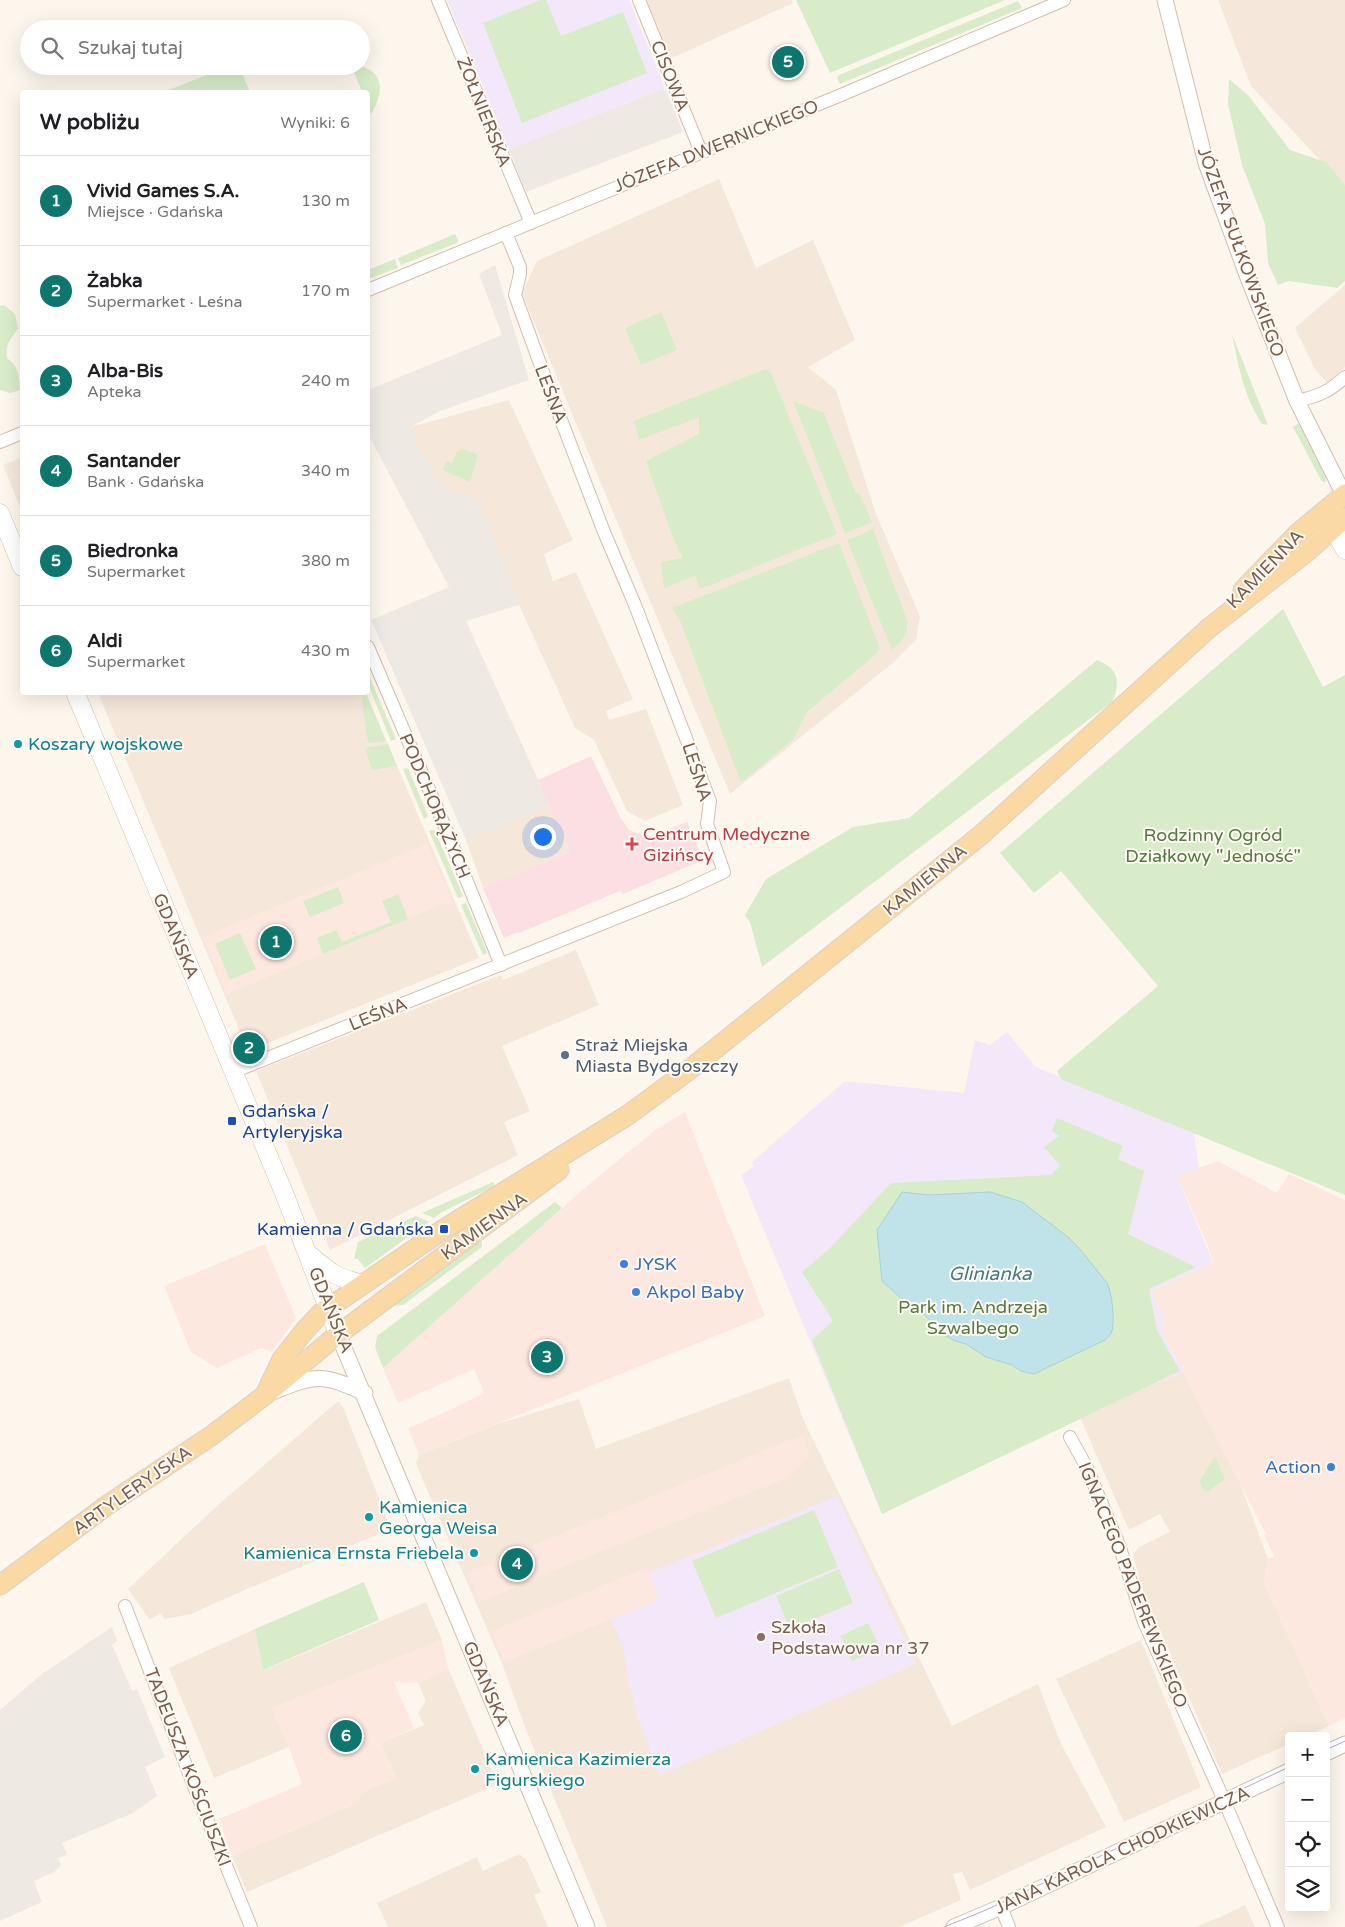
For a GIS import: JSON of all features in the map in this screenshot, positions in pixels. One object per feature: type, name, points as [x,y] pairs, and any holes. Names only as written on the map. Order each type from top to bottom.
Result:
[{"type":"main road","name":"KAMIENNA","points":[[1209,628],[1298,533],[1345,495]]},
{"type":"main road","points":[[1324,511],[1339,523],[1345,550]]},
{"type":"main road","points":[[0,513],[20,562]]},
{"type":"main road","name":"KAMIENNA","points":[[338,1334],[519,1201],[628,1115],[697,1064],[980,835],[1209,628],[1304,554],[1339,523]]},
{"type":"main road","name":"GDAŃSKA","points":[[76,695],[308,1254],[338,1334]]},
{"type":"main road","name":"KAMIENNA","points":[[328,1308],[444,1229],[628,1115]]},
{"type":"main road","points":[[308,1254],[334,1275],[364,1284]]},
{"type":"main road","name":"ARTYLERYJSKA","points":[[265,1395],[282,1359],[305,1330],[328,1308]]},
{"type":"main road","name":"ARTYLERYJSKA","points":[[0,1585],[106,1506],[211,1436],[265,1395],[338,1334]]},
{"type":"street","name":"ŻOŁNIERSKA","points":[[438,0],[531,223]]},
{"type":"street","name":"CISOWA","points":[[639,0],[701,152]]},
{"type":"street","name":"JÓZEFA DWERNICKIEGO","points":[[370,289],[841,95],[1064,0]]},
{"type":"street","name":"JÓZEFA SUŁKOWSKIEGO","points":[[1165,0],[1206,163],[1247,275],[1298,401],[1345,495]]},
{"type":"street","name":"LEŚNA","points":[[233,1072],[681,892],[724,872],[706,824],[710,801],[638,614],[604,532],[515,295],[520,267],[506,233]]},
{"type":"street","points":[[1298,401],[1318,396],[1334,387],[1345,377]]},
{"type":"street","points":[[0,442],[20,434]]},
{"type":"street","name":"PODCHORĄŻYCH","points":[[370,652],[501,965]]},
{"type":"street","name":"GDAŃSKA","points":[[338,1334],[587,1927]]},
{"type":"street","points":[[265,1395],[314,1377],[338,1382],[364,1394]]},
{"type":"street","name":"IGNACEGO PADEREWSKIEGO","points":[[1070,1437],[1087,1468],[1119,1545],[1144,1622],[1225,1802],[1278,1927]]},
{"type":"street","name":"TADEUSZA KOŚCIUSZKI","points":[[125,1606],[197,1794],[251,1927]]},
{"type":"street","points":[[1330,1751],[1345,1744]]},
{"type":"street","name":"JANA KAROLA CHODKIEWICZA","points":[[954,1927],[1001,1907],[1285,1773]]},
{"type":"street","points":[[1001,1907],[1009,1927]]},
{"type":"shaded area","points":[[447,0],[629,0],[665,88],[509,149]]},
{"type":"shaded area","points":[[647,0],[792,0],[793,3],[670,59]]},
{"type":"shaded area","points":[[1218,0],[1345,0],[1345,187],[1251,86]]},
{"type":"shaded area","points":[[665,88],[683,132],[526,192],[509,149]]},
{"type":"shaded area","points":[[719,179],[756,268],[813,240],[855,340],[808,367],[836,390],[876,514],[920,616],[916,640],[894,662],[730,794],[522,293],[537,261]]},
{"type":"shaded area","points":[[495,265],[529,380],[440,411],[410,427],[436,483],[480,502],[519,605],[466,621],[550,806],[466,840],[371,620],[449,587],[370,438],[370,389],[502,335],[479,274]]},
{"type":"shaded area","points":[[1345,285],[1345,367],[1328,383],[1316,371],[1295,328]]},
{"type":"shaded area","points":[[509,400],[573,540],[544,554],[553,581],[576,572],[633,699],[606,711],[609,720],[646,709],[683,805],[645,821],[627,811],[594,740],[575,728],[519,605],[480,503],[436,483],[410,427]]},
{"type":"shaded area","points":[[20,458],[20,507],[3,465]]},
{"type":"shaded area","points":[[99,695],[367,695],[479,958],[248,1051]]},
{"type":"shaded area","name":"Centrum Medyczne Gizińscy","points":[[591,756],[620,817],[629,830],[651,836],[687,822],[703,860],[623,894],[620,891],[504,938],[483,888],[570,852],[538,780]]},
{"type":"shaded area","points":[[550,806],[570,852],[483,888],[466,840]]},
{"type":"shaded area","points":[[427,844],[452,900],[227,994],[203,937]]},
{"type":"shaded area","points":[[576,950],[599,1005],[502,1046],[530,1111],[504,1122],[518,1155],[330,1250],[256,1071],[501,975],[503,980]]},
{"type":"shaded area","name":"Park im. Andrzeja Szwalbego","points":[[1007,1032],[1036,1067],[1194,1133],[1199,1169],[1177,1176],[1213,1262],[1152,1291],[1164,1319],[1163,1334],[1183,1372],[1079,1415],[882,1514],[741,1175],[753,1167],[752,1162],[845,1081],[964,1093],[975,1040],[990,1045]]},
{"type":"shaded area","points":[[685,1112],[765,1316],[419,1455],[408,1428],[484,1393],[474,1369],[398,1403],[383,1368],[580,1192],[655,1130]]},
{"type":"shaded area","points":[[1218,1161],[1277,1193],[1289,1174],[1345,1200],[1345,1718],[1329,1726],[1264,1582],[1268,1559],[1274,1556],[1264,1535],[1266,1534],[1163,1334],[1164,1319],[1152,1291],[1213,1262],[1208,1246],[1177,1176]]},
{"type":"shaded area","points":[[265,1244],[296,1318],[272,1352],[261,1348],[217,1368],[191,1352],[164,1286]]},
{"type":"shaded area","points":[[1183,1372],[1240,1483],[1268,1559],[1264,1582],[1329,1726],[1316,1732],[1285,1732],[1285,1746],[1222,1774],[1142,1588],[1133,1555],[1139,1547],[1170,1532],[1160,1514],[1129,1530],[1079,1415]]},
{"type":"shaded area","points":[[789,1378],[803,1419],[952,1726],[1038,1684],[1061,1744],[1106,1827],[970,1890],[962,1872],[953,1874],[961,1900],[899,1927],[607,1927],[527,1732],[501,1661],[416,1464],[419,1455],[497,1424],[579,1399],[596,1449]]},
{"type":"shaded area","points":[[338,1401],[343,1407],[391,1529],[191,1614],[165,1619],[160,1613],[150,1620],[128,1589],[217,1506]]},
{"type":"shaded area","points":[[802,1435],[809,1456],[790,1477],[579,1560],[480,1602],[468,1572]]},
{"type":"shaded area","name":"Szkoła Podstawowa nr 37","points":[[837,1496],[916,1664],[659,1775],[637,1714],[628,1679],[623,1645],[610,1620],[659,1600],[648,1573]]},
{"type":"shaded area","points":[[646,1568],[659,1600],[504,1662],[492,1631]]},
{"type":"shaded area","points":[[426,1602],[442,1640],[272,1708],[289,1747],[214,1778],[169,1668],[255,1629],[264,1670]]},
{"type":"shaded area","points":[[112,1627],[117,1641],[112,1645],[132,1691],[137,1689],[165,1757],[145,1767],[157,1796],[133,1813],[62,1843],[67,1855],[58,1858],[61,1865],[54,1872],[34,1881],[42,1902],[0,1921],[0,1710],[42,1674]]},
{"type":"shaded area","points":[[442,1640],[448,1668],[418,1683],[394,1682],[414,1728],[380,1743],[396,1777],[361,1793],[357,1803],[232,1856],[219,1819],[302,1784],[272,1708]]},
{"type":"shaded area","points":[[1141,1640],[1201,1787],[1124,1822],[1056,1679]]},
{"type":"shaded area","points":[[448,1668],[498,1784],[247,1892],[232,1856],[357,1803],[361,1793],[396,1777],[380,1743],[424,1725],[418,1713],[426,1701],[418,1683]]},
{"type":"shaded area","points":[[519,1854],[526,1859],[541,1892],[534,1895],[548,1927],[388,1927],[377,1903],[477,1857],[483,1871]]},
{"type":"shaded area","points":[[1245,1905],[1255,1927],[1195,1927],[1220,1917]]},
{"type":"green space","points":[[540,0],[546,0],[561,36],[623,12],[647,73],[522,123],[483,23]]},
{"type":"green space","points":[[796,0],[1005,0],[830,73]]},
{"type":"green space","points":[[1018,1],[1022,8],[840,84],[837,78],[839,75]]},
{"type":"green space","points":[[370,71],[375,74],[380,86],[378,99],[371,114],[370,90],[361,90],[355,75],[370,75]]},
{"type":"green space","points":[[206,75],[243,75],[249,90],[169,90]]},
{"type":"green space","points":[[1229,79],[1248,95],[1290,150],[1326,162],[1345,185],[1345,281],[1337,288],[1289,281],[1278,285],[1268,263],[1265,224],[1242,165],[1228,104]]},
{"type":"green space","points":[[455,234],[458,240],[457,243],[401,265],[398,258]]},
{"type":"green space","points":[[395,259],[398,268],[371,278],[370,269]]},
{"type":"green space","points":[[4,305],[15,314],[18,329],[9,342],[7,358],[18,372],[20,390],[10,393],[0,390],[0,306]]},
{"type":"green space","points":[[661,312],[677,350],[641,365],[625,328]]},
{"type":"green space","points":[[1232,334],[1268,425],[1262,424],[1251,403],[1242,380]]},
{"type":"green space","points":[[766,369],[772,375],[837,534],[700,589],[695,576],[664,588],[661,562],[683,558],[671,533],[646,461],[699,434],[699,417],[639,440],[634,421]]},
{"type":"green space","points":[[793,401],[824,413],[856,493],[859,493],[872,522],[845,533]]},
{"type":"green space","points":[[1299,423],[1326,476],[1325,483],[1321,480],[1293,427]]},
{"type":"green space","points":[[461,448],[478,455],[470,482],[443,470],[446,461],[452,463],[457,451]]},
{"type":"green space","points":[[873,529],[907,620],[906,633],[892,650],[847,540]]},
{"type":"green space","points":[[839,543],[880,648],[875,655],[807,712],[793,739],[741,783],[681,623],[672,608]]},
{"type":"green space","name":"Rodzinny Ogród Działkowy \"Jedność\"","points":[[1283,609],[1323,687],[1345,675],[1345,1195],[1061,1079],[1057,1071],[1158,986],[1061,871],[1034,893],[1000,853]]},
{"type":"green space","points":[[1097,660],[1110,668],[1116,677],[1117,688],[1112,702],[762,967],[750,922],[745,915],[766,879],[853,827],[909,818]]},
{"type":"green space","points":[[370,678],[396,739],[391,741],[370,689]]},
{"type":"green space","points":[[361,695],[367,695],[386,741],[368,743]]},
{"type":"green space","points":[[388,744],[397,766],[372,770],[365,748]]},
{"type":"green space","points":[[408,768],[428,816],[424,819],[403,769]]},
{"type":"green space","points":[[433,830],[463,896],[458,898],[429,831]]},
{"type":"green space","points":[[338,887],[344,903],[310,917],[303,901]]},
{"type":"green space","points":[[398,894],[408,919],[323,954],[317,938],[336,930],[342,942],[391,922],[382,901]]},
{"type":"green space","points":[[466,903],[487,952],[483,955],[461,905]]},
{"type":"green space","points":[[240,933],[256,969],[230,980],[215,944]]},
{"type":"green space","name":"Park im. Andrzeja Szwalbego","points":[[1057,1118],[1123,1146],[1118,1159],[1144,1171],[1128,1234],[1196,1267],[1149,1289],[1157,1330],[1180,1371],[882,1514],[812,1340],[833,1321],[802,1272],[829,1249],[891,1183],[1051,1175],[1060,1166],[1044,1147],[1059,1136],[1052,1131]]},
{"type":"green space","points":[[493,1182],[495,1186],[442,1212],[434,1218],[422,1213]]},
{"type":"green space","points":[[555,1202],[562,1208],[383,1368],[375,1347],[377,1336]]},
{"type":"green space","points":[[416,1216],[429,1222],[365,1268],[358,1259],[354,1259],[358,1242]]},
{"type":"green space","points":[[482,1241],[482,1247],[403,1305],[392,1306],[450,1258]]},
{"type":"green space","points":[[1215,1456],[1225,1479],[1207,1492],[1201,1487],[1200,1480]]},
{"type":"green space","points":[[814,1510],[838,1567],[716,1618],[692,1561]]},
{"type":"green space","points":[[839,1569],[853,1603],[790,1629],[776,1596]]},
{"type":"green space","points":[[364,1582],[379,1620],[263,1670],[255,1629]]},
{"type":"green space","points":[[868,1623],[880,1648],[852,1661],[840,1636]]},
{"type":"water","name":"Glinianka","points":[[902,1192],[928,1195],[990,1192],[1022,1202],[1068,1237],[1107,1283],[1112,1300],[1113,1314],[1113,1326],[1110,1335],[1105,1340],[1034,1374],[1021,1371],[1012,1365],[986,1357],[966,1344],[944,1335],[927,1317],[902,1299],[882,1281],[877,1230]]},
{"type":"tram line","points":[[1330,1748],[1345,1741]]},
{"type":"tram line","points":[[944,1927],[986,1910],[1285,1769]]},
{"type":"tram line","points":[[1175,1829],[1222,1806]]},
{"type":"place","name":"Biedronka","points":[[788,62]]},
{"type":"place","name":"Koszary wojskowe","points":[[18,744]]},
{"type":"place","name":"Centrum Medyczne Gizińscy","points":[[632,844]]},
{"type":"place","name":"Vivid Games S.A.","points":[[276,942]]},
{"type":"place","name":"Żabka","points":[[249,1048]]},
{"type":"place","name":"Straż Miejska Miasta Bydgoszczy","points":[[565,1055]]},
{"type":"place","name":"Gdańska / Artyleryjska","points":[[232,1121]]},
{"type":"place","name":"Kamienna / Gdańska","points":[[444,1229]]},
{"type":"place","name":"JYSK","points":[[624,1264]]},
{"type":"place","name":"Akpol Baby","points":[[636,1292]]},
{"type":"place","name":"Alba-Bis","points":[[547,1357]]},
{"type":"place","name":"Action","points":[[1331,1467]]},
{"type":"place","name":"Kamienica Georga Weisa","points":[[369,1517]]},
{"type":"place","name":"Kamienica Ernsta Friebela","points":[[474,1553]]},
{"type":"place","name":"Santander","points":[[517,1564]]},
{"type":"place","name":"Szkoła Podstawowa nr 37","points":[[761,1637]]},
{"type":"place","name":"Aldi","points":[[346,1736]]},
{"type":"place","name":"Kamienica Kazimierza Figurskiego","points":[[475,1769]]}]
